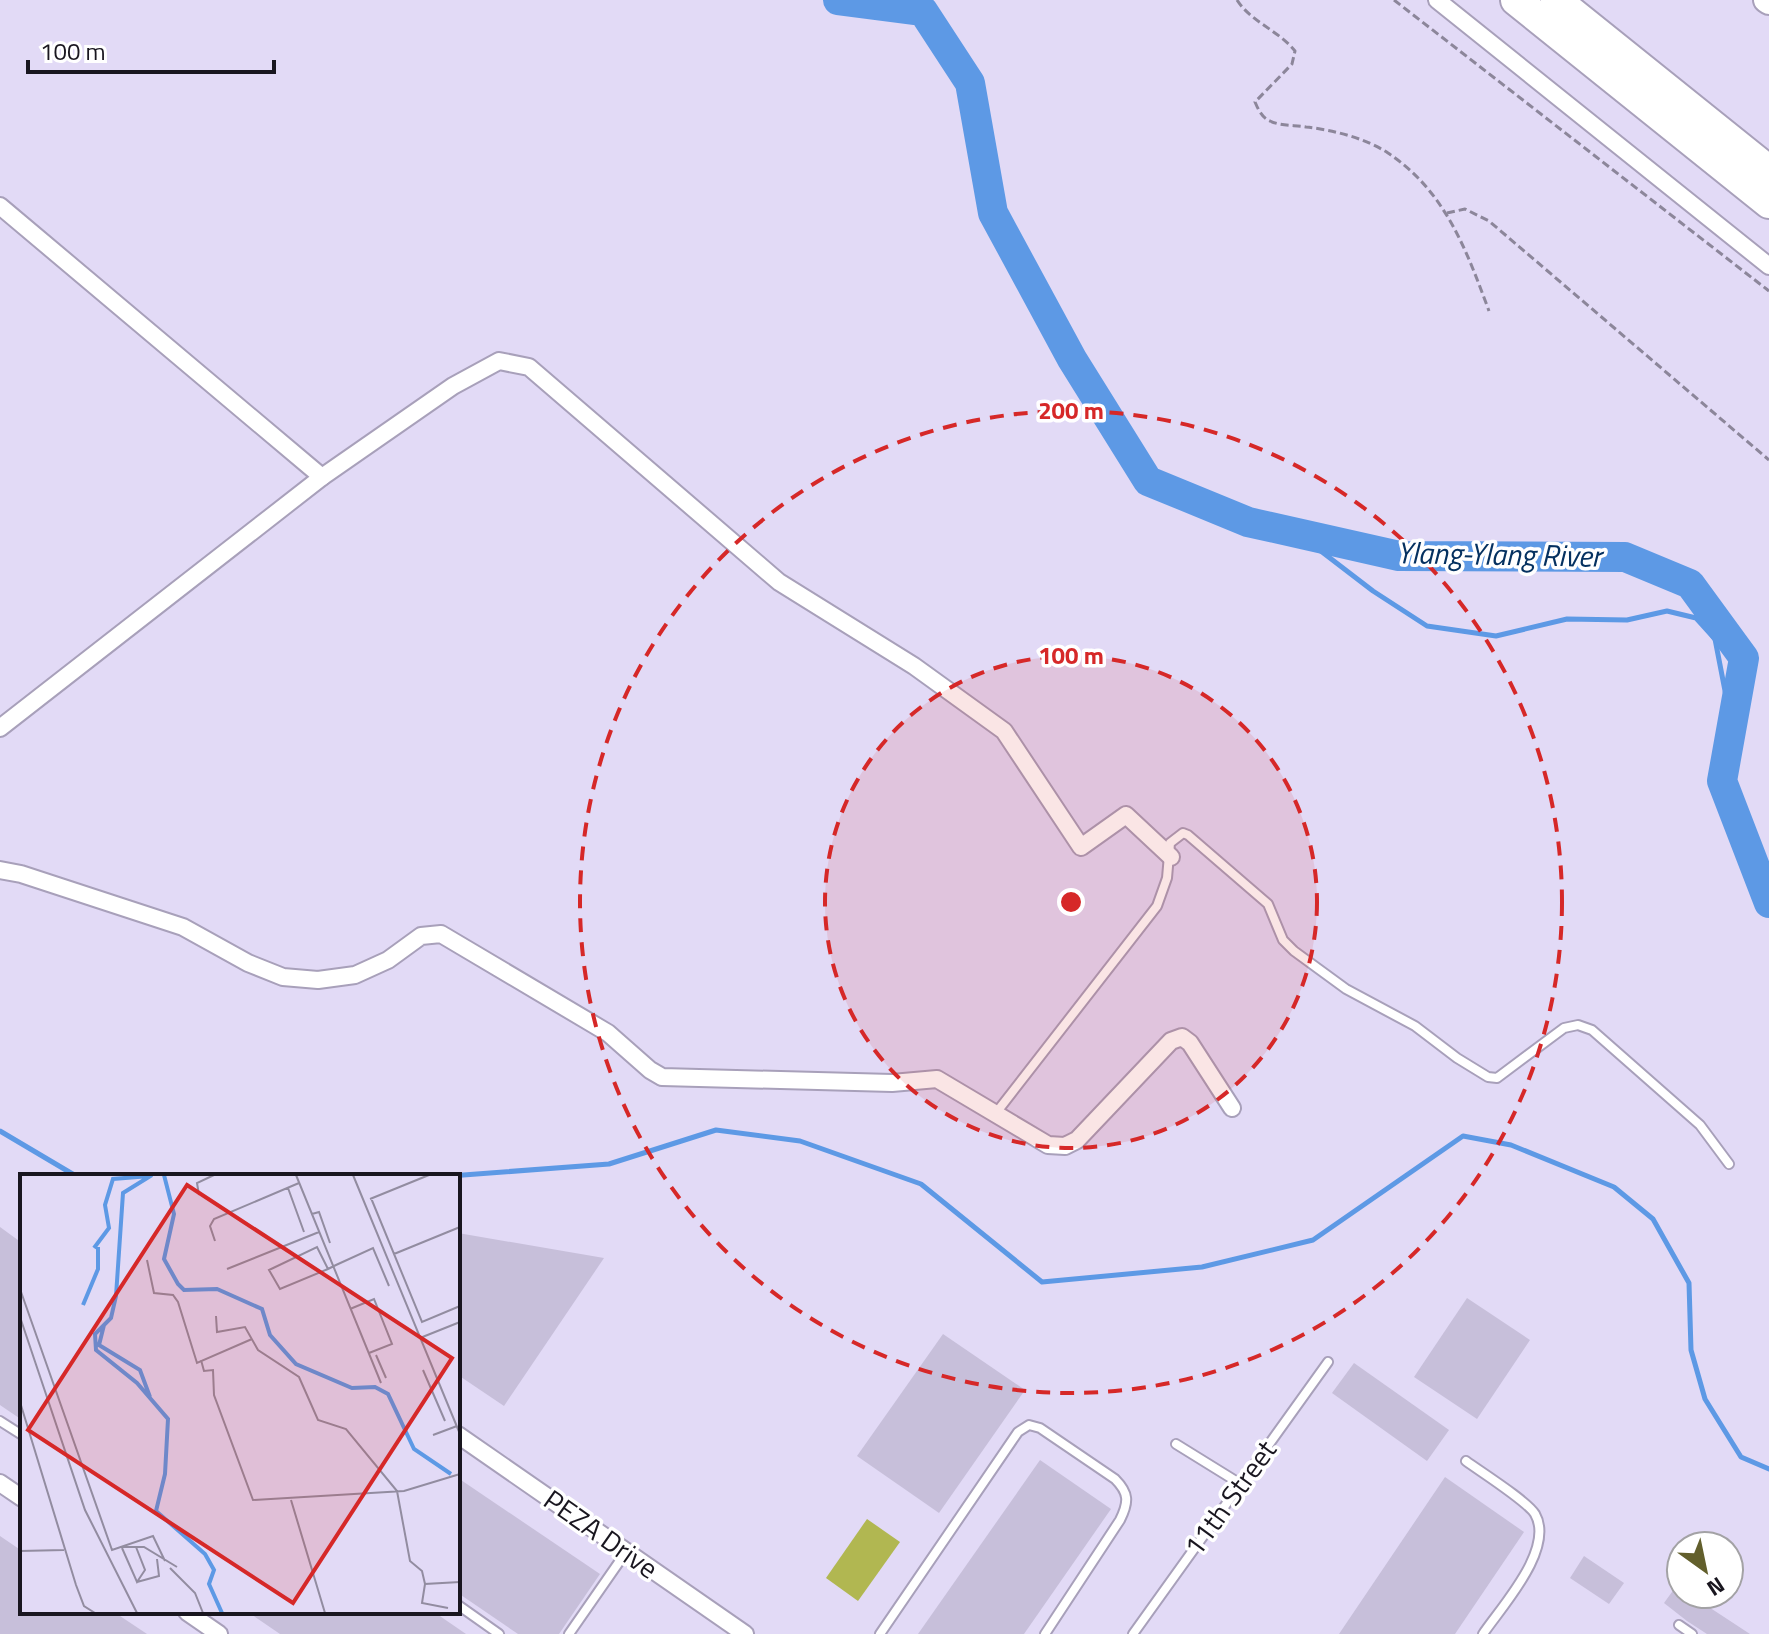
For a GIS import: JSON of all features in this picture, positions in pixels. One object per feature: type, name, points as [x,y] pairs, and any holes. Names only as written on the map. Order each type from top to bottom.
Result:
[{"type":"highway","points":[[1516,0],[1769,203]]},
{"type":"highway","points":[[1556,0],[1769,171]]},
{"type":"street","points":[[1437,0],[1769,266]]},
{"type":"street","points":[[0,206],[322,477]]},
{"type":"street","points":[[0,728],[322,477],[453,386],[499,361],[529,367],[779,582],[914,666],[1004,731],[1081,847],[1126,815],[1171,857]]},
{"type":"street","points":[[0,870],[21,874],[183,927],[248,963],[283,977],[318,980],[355,975],[388,960],[421,936],[441,934],[608,1033],[662,1077],[892,1083],[937,1079],[1048,1145],[1065,1146],[1077,1140],[1171,1041],[1182,1037],[1190,1043],[1232,1108]]},
{"type":"street","name":"PEZA Drive","points":[[460,1436],[745,1634]]},
{"type":"street","points":[[0,1483],[20,1497]]},
{"type":"street","points":[[190,1614],[212,1632]]},
{"type":"lane","points":[[996,1113],[1157,906],[1167,878],[1170,843],[1183,833],[1268,904],[1283,940],[1294,951],[1346,989],[1415,1026],[1488,1077],[1497,1078],[1508,1071],[1564,1028],[1578,1025],[1592,1030],[1700,1125],[1729,1164]]},
{"type":"lane","name":"11th Street","points":[[1133,1634],[1328,1362]]},
{"type":"lane","points":[[1,1423],[20,1434]]},
{"type":"lane","points":[[880,1634],[1018,1432],[1029,1425],[1040,1428],[1115,1479],[1125,1488],[1128,1503],[1045,1634]]},
{"type":"lane","points":[[1176,1444],[1239,1483]]},
{"type":"lane","points":[[1466,1461],[1534,1513],[1540,1532],[1536,1556],[1483,1634]]},
{"type":"lane","points":[[569,1634],[626,1551]]},
{"type":"lane","points":[[460,1606],[499,1634]]},
{"type":"lane","points":[[1679,1625],[1692,1634]]},
{"type":"path","points":[[1237,0],[1244,12],[1286,40],[1295,51],[1292,64],[1255,102],[1260,113],[1268,121],[1333,130],[1386,152],[1424,184],[1447,213],[1489,311]]},
{"type":"path","points":[[1394,0],[1769,291]]},
{"type":"path","points":[[1447,213],[1465,209],[1489,221],[1769,460]]},
{"type":"green space","points":[[867,1519],[900,1542],[858,1601],[826,1578]]},
{"type":"building","points":[[0,1227],[20,1242],[20,1419],[0,1405]]},
{"type":"building","points":[[460,1233],[604,1258],[504,1406],[460,1376]]},
{"type":"building","points":[[1467,1298],[1530,1340],[1477,1419],[1414,1377]]},
{"type":"building","points":[[943,1334],[1025,1390],[939,1513],[857,1456]]},
{"type":"building","points":[[1354,1363],[1449,1430],[1427,1461],[1332,1393]]},
{"type":"building","points":[[1040,1460],[1111,1509],[1024,1634],[918,1634]]},
{"type":"building","points":[[1445,1477],[1524,1532],[1455,1634],[1339,1634]]},
{"type":"building","points":[[460,1479],[600,1574],[559,1634],[518,1634],[460,1594]]},
{"type":"building","points":[[0,1536],[20,1550],[20,1614],[117,1614],[147,1634],[0,1634]]},
{"type":"building","points":[[1584,1556],[1624,1583],[1609,1604],[1570,1578]]},
{"type":"building","points":[[1673,1610],[1713,1610],[1750,1634],[1707,1634]]},
{"type":"building","points":[[251,1614],[437,1614],[466,1634],[280,1634]]},
{"type":"waterway","name":"Ylang-Ylang River","points":[[838,0],[923,11],[970,83],[993,213],[1072,359],[1148,481],[1248,522],[1399,556],[1625,557],[1690,584],[1744,658],[1722,781],[1769,903]]},
{"type":"waterway","points":[[1296,532],[1373,591],[1427,626],[1496,636],[1567,619],[1627,620],[1667,611],[1696,618],[1715,639],[1732,727]]},
{"type":"waterway","points":[[460,1175],[609,1164],[716,1130],[800,1141],[921,1184],[1042,1282],[1202,1267],[1313,1240],[1463,1136],[1511,1145],[1614,1187],[1653,1219],[1689,1283],[1691,1350],[1705,1399],[1741,1457],[1769,1469]]},
{"type":"waterway","points":[[0,1131],[73,1174]]}]
